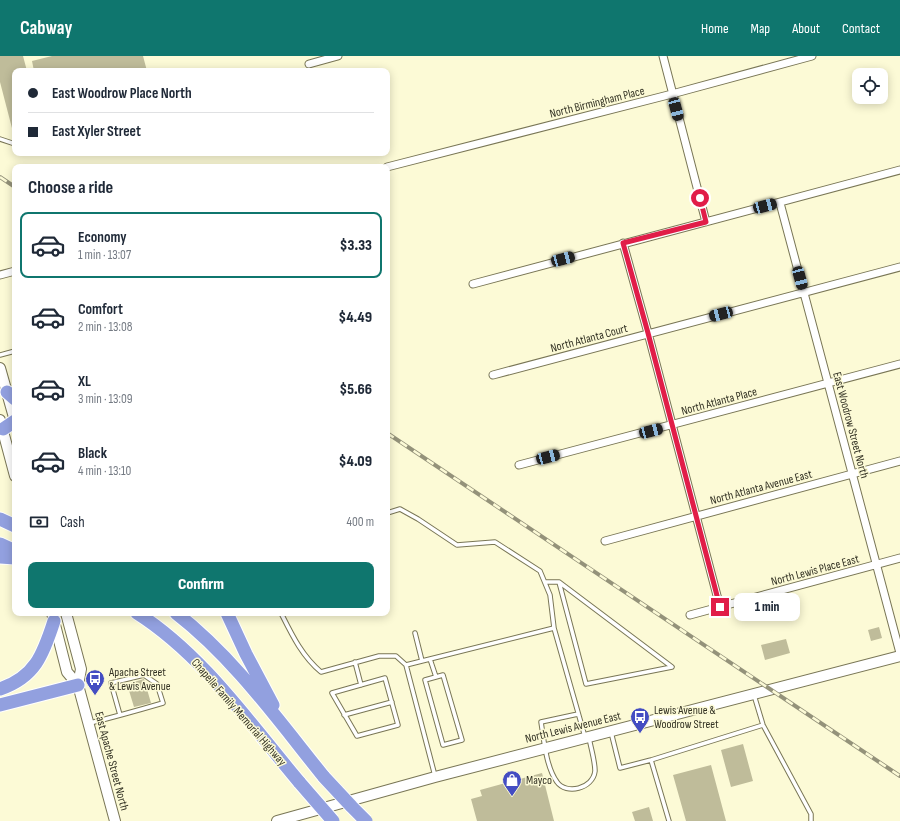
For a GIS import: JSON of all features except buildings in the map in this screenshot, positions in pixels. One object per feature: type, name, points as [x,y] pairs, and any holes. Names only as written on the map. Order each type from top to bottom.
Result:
[{"type":"highway","points":[[0,519],[12,525]]},
{"type":"highway","points":[[0,544],[12,550]]},
{"type":"highway","points":[[0,557],[12,558]]},
{"type":"highway","name":"Chapelle Family Memorial Highway","points":[[141,616],[179,645],[205,671],[333,821]]},
{"type":"highway","name":"Chapelle Family Memorial Highway","points":[[180,616],[203,635],[219,651],[286,729],[324,777],[366,821]]},
{"type":"highway","points":[[228,616],[246,654],[286,729]]},
{"type":"highway","points":[[0,689],[20,680],[38,662],[45,647],[53,617]]},
{"type":"highway","points":[[0,705],[78,685]]},
{"type":"main road","points":[[0,368],[11,396]]},
{"type":"main road","points":[[6,426],[12,459]]},
{"type":"main road","name":"East Apache Street North","points":[[67,616],[81,669],[78,685]]},
{"type":"main road","name":"East Apache Street North","points":[[53,617],[67,672],[78,685],[115,821]]},
{"type":"main road","name":"North Lewis Avenue East","points":[[277,821],[435,777],[900,656]]},
{"type":"street","points":[[309,64],[338,56]]},
{"type":"street","points":[[663,56],[706,222]]},
{"type":"street","name":"North Birmingham Place","points":[[390,167],[812,56]]},
{"type":"street","points":[[473,284],[900,170]]},
{"type":"street","name":"East Woodrow Street North","points":[[780,202],[876,565],[898,634],[900,652]]},
{"type":"street","points":[[623,243],[720,607]]},
{"type":"street","name":"North Atlanta Court","points":[[493,375],[900,267]]},
{"type":"street","points":[[0,275],[12,272]]},
{"type":"street","name":"North Atlanta Place","points":[[519,465],[900,364]]},
{"type":"street","name":"North Atlanta Avenue East","points":[[605,541],[900,461]]},
{"type":"street","name":"North Lewis Place East","points":[[690,615],[900,558]]},
{"type":"lane","points":[[0,139],[12,143]]},
{"type":"lane","points":[[0,355],[12,352]]},
{"type":"lane","points":[[390,512],[400,509],[457,545],[494,542],[540,571],[550,595],[554,628],[578,714],[587,737],[595,772],[592,779],[586,786],[577,789],[569,789],[560,786],[552,774],[545,748],[541,722],[578,714]]},
{"type":"lane","points":[[545,582],[559,582],[672,667],[586,684],[559,582]]},
{"type":"lane","points":[[283,616],[300,649],[321,672],[379,656],[396,656],[406,665],[435,777]]},
{"type":"lane","points":[[406,665],[554,628]]},
{"type":"lane","points":[[415,633],[422,661]]},
{"type":"lane","points":[[430,659],[436,677]]},
{"type":"lane","points":[[355,662],[361,685]]},
{"type":"lane","points":[[89,723],[120,715],[163,703],[157,684],[144,674],[111,683],[120,715]]},
{"type":"lane","points":[[443,675],[462,740],[443,745],[425,680],[436,677],[443,675]]},
{"type":"lane","points":[[385,678],[392,702],[398,725],[357,736],[332,693],[385,678]]},
{"type":"lane","points":[[754,694],[763,725],[811,814],[811,821]]},
{"type":"lane","points":[[344,715],[392,702]]},
{"type":"lane","points":[[610,731],[620,768],[651,760],[763,725]]},
{"type":"lane","points":[[651,760],[669,821]]},
{"type":"railway","points":[[0,177],[12,185]]},
{"type":"railway","points":[[390,435],[900,776]]},
{"type":"place","name":"Apache Street & Lewis Avenue","points":[[95,696]]},
{"type":"place","name":"Lewis Avenue & Woodrow Street","points":[[640,734]]},
{"type":"place","name":"Mayco","points":[[512,797]]},
{"type":"route","points":[[700,198],[706,222],[623,243],[720,607]]}]
